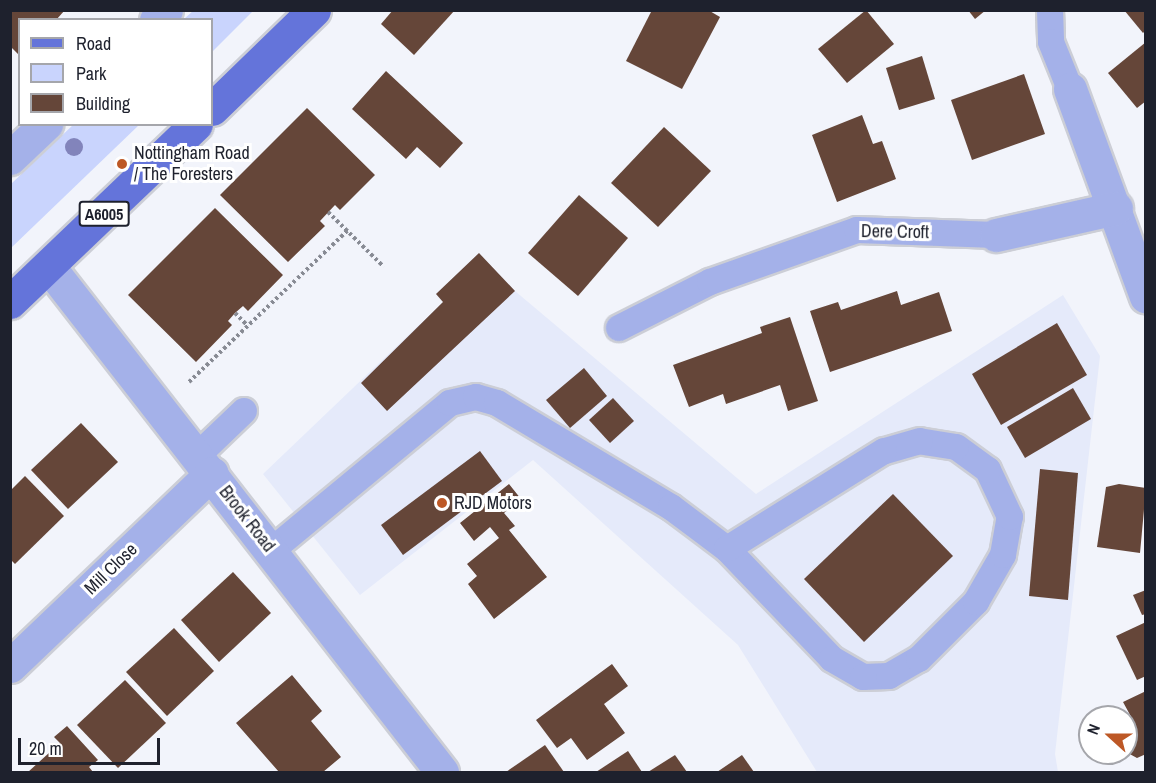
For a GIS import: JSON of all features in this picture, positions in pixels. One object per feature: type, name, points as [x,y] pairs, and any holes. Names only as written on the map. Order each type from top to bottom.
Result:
[{"type":"main road","points":[[213,109],[314,10]]},
{"type":"main road","name":"A6005","points":[[10,302],[194,126]]},
{"type":"street","points":[[1070,89],[1116,208],[1146,297]]},
{"type":"street","points":[[10,158],[44,126]]},
{"type":"street","name":"Dere Croft","points":[[996,235],[1116,208]]},
{"type":"street","name":"Brook Road","points":[[49,267],[205,464],[442,772]]},
{"type":"street","name":"Mill Close","points":[[10,666],[205,464]]},
{"type":"lane","points":[[1050,10],[1051,42],[1070,89]]},
{"type":"lane","name":"Dere Croft","points":[[619,328],[710,282],[857,230],[996,235]]},
{"type":"lane","points":[[271,551],[450,403],[476,397],[497,403],[591,456],[727,549],[832,659],[863,677],[889,676],[919,659],[976,602],[1003,555],[1010,517],[988,470],[956,447],[920,441],[884,451],[727,549]]},
{"type":"lane","points":[[205,464],[244,411]]},
{"type":"path","points":[[328,212],[384,267]]},
{"type":"path","points":[[161,409],[347,231]]},
{"type":"path","points":[[235,313],[248,326]]},
{"type":"shaded area","points":[[479,253],[515,291],[756,494],[1063,295],[1100,356],[1055,754],[1058,772],[817,772],[738,645],[533,460],[360,595],[263,474],[443,302],[436,294]]},
{"type":"green space","points":[[194,10],[253,10],[213,51],[213,18],[185,18]]},
{"type":"green space","points":[[72,126],[138,126],[11,248],[11,184]]},
{"type":"building","points":[[10,10],[65,10],[58,18],[18,18],[18,54],[10,46]]},
{"type":"building","points":[[393,10],[455,10],[414,55],[381,24]]},
{"type":"building","points":[[652,10],[708,10],[720,17],[682,89],[626,61]]},
{"type":"building","points":[[866,10],[894,44],[847,83],[818,49]]},
{"type":"building","points":[[968,10],[986,10],[975,19]]},
{"type":"building","points":[[1124,10],[1146,10],[1146,30],[1143,33]]},
{"type":"building","points":[[1146,42],[1146,101],[1137,108],[1108,73]]},
{"type":"building","points":[[922,56],[935,99],[899,110],[886,68]]},
{"type":"building","points":[[386,71],[463,143],[440,168],[417,147],[406,159],[352,109]]},
{"type":"building","points":[[1024,74],[1045,134],[972,160],[951,100]]},
{"type":"building","points":[[307,108],[375,175],[340,210],[335,205],[320,221],[325,226],[288,262],[220,195]]},
{"type":"building","points":[[862,115],[873,144],[882,141],[896,179],[837,202],[812,135]]},
{"type":"building","points":[[664,127],[711,171],[658,227],[611,183]]},
{"type":"building","points":[[579,195],[628,238],[578,296],[528,253]]},
{"type":"building","points":[[215,208],[283,275],[248,311],[243,306],[235,313],[228,321],[232,325],[196,362],[128,295]]},
{"type":"building","points":[[479,253],[515,291],[387,411],[361,383],[443,302],[436,294]]},
{"type":"building","points":[[897,291],[901,305],[939,292],[952,331],[830,372],[810,311],[838,302],[841,310]]},
{"type":"building","points":[[790,317],[818,401],[788,411],[780,385],[726,404],[723,394],[689,407],[673,365],[762,333],[760,327]]},
{"type":"building","points":[[1057,323],[1087,375],[1001,425],[972,374]]},
{"type":"building","points":[[584,368],[607,396],[570,428],[546,400]]},
{"type":"building","points":[[1073,388],[1091,419],[1025,458],[1007,427]]},
{"type":"building","points":[[613,398],[634,421],[610,443],[589,420]]},
{"type":"building","points":[[81,423],[118,462],[68,509],[31,470]]},
{"type":"building","name":"RJD Motors","points":[[480,451],[502,481],[403,555],[381,525]]},
{"type":"building","points":[[1040,469],[1078,473],[1068,600],[1029,596]]},
{"type":"building","points":[[25,476],[64,516],[15,564],[10,559],[10,491]]},
{"type":"building","points":[[509,484],[521,499],[504,513],[515,526],[509,530],[547,577],[494,619],[468,584],[477,576],[467,564],[499,538],[490,527],[474,541],[460,523]]},
{"type":"building","points":[[1119,484],[1146,488],[1140,553],[1097,547],[1106,487]]},
{"type":"building","points":[[893,494],[953,556],[864,642],[804,579]]},
{"type":"building","points":[[233,572],[271,613],[219,662],[181,620]]},
{"type":"building","points":[[1146,590],[1146,614],[1142,615],[1133,595]]},
{"type":"building","points":[[1146,622],[1146,676],[1137,680],[1116,636]]},
{"type":"building","points":[[174,628],[214,671],[167,716],[126,672]]},
{"type":"building","points":[[612,664],[628,686],[604,704],[625,733],[587,760],[571,738],[557,748],[536,720]]},
{"type":"building","points":[[292,675],[322,711],[311,721],[341,757],[323,772],[279,772],[236,723]]},
{"type":"building","points":[[125,680],[166,723],[118,768],[77,725]]},
{"type":"building","points":[[1146,691],[1146,754],[1138,758],[1138,705],[1125,705],[1123,702]]},
{"type":"building","points":[[67,726],[98,760],[89,767],[93,772],[28,772],[60,743],[54,737]]},
{"type":"building","points":[[545,745],[564,772],[506,772]]},
{"type":"building","points":[[628,751],[642,772],[596,772]]},
{"type":"building","points":[[675,755],[687,772],[648,772]]},
{"type":"building","points":[[742,755],[754,772],[717,772]]},
{"type":"place","name":"Nottingham Road / The Foresters","points":[[122,164]]},
{"type":"place","name":"RJD Motors","points":[[442,503]]}]
